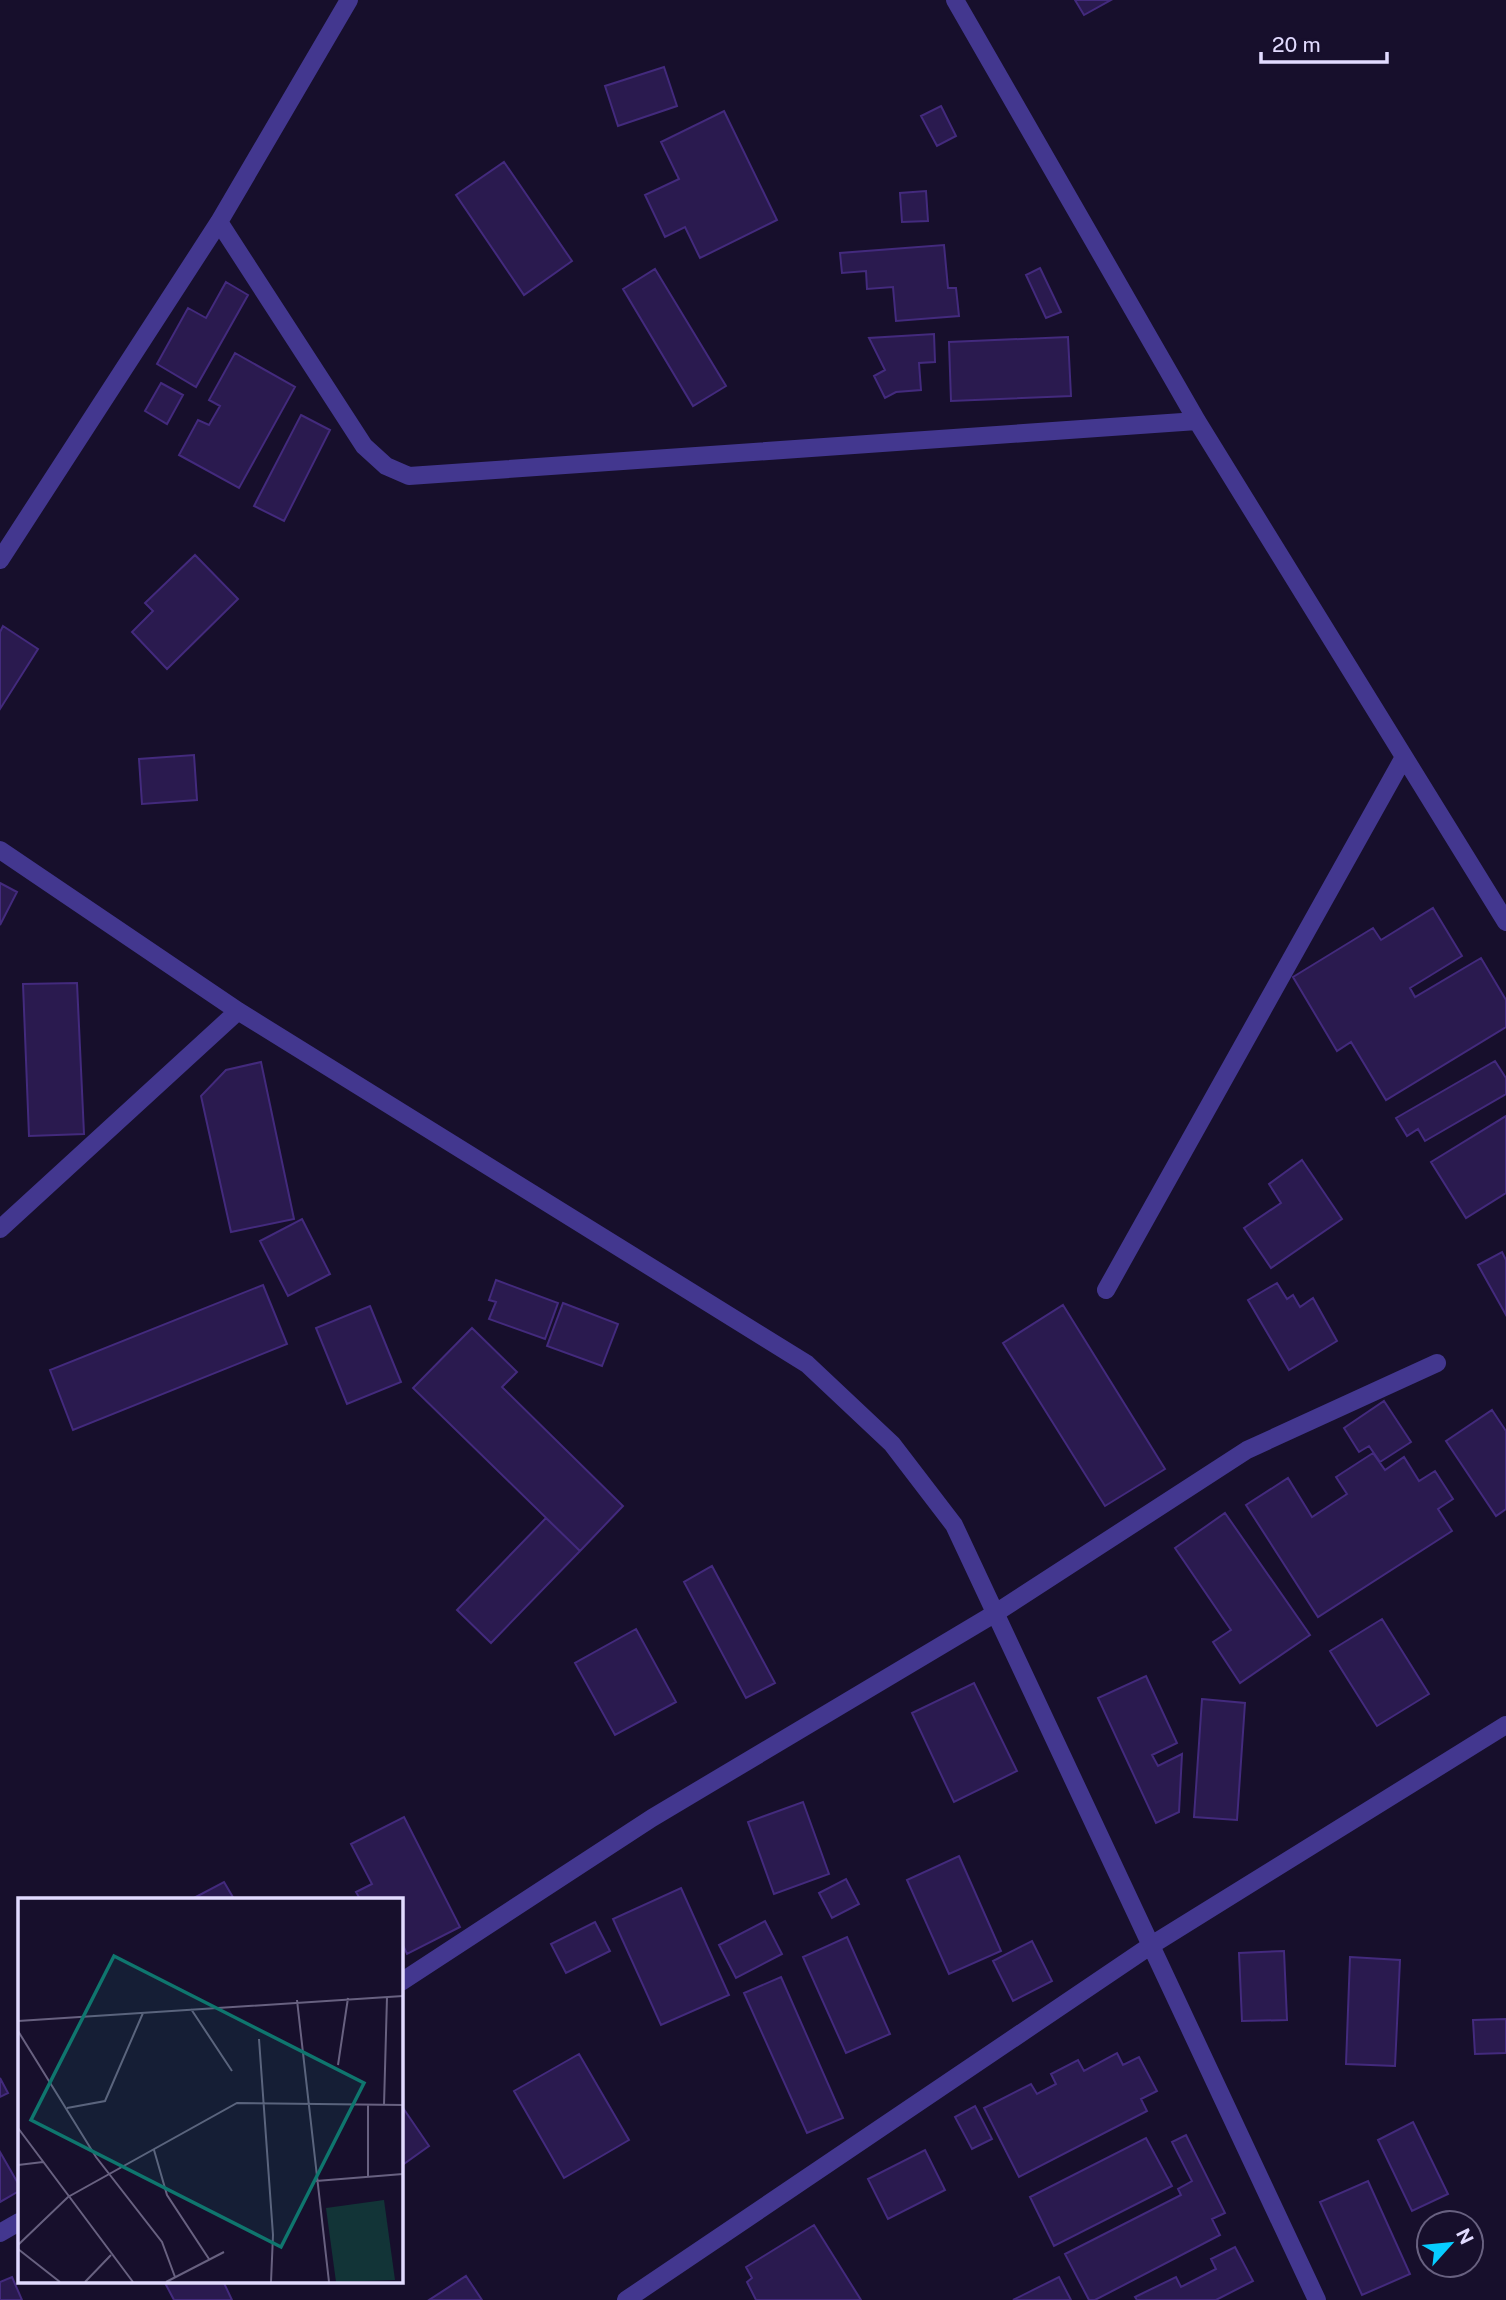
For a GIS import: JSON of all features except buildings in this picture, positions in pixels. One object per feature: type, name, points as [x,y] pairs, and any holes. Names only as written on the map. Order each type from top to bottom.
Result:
[{"type":"street","points":[[0,560],[219,222],[349,0]]},
{"type":"street","points":[[955,0],[1197,421],[1506,922]]},
{"type":"street","points":[[219,222],[364,446],[386,466],[409,476],[1197,421]]},
{"type":"street","points":[[1105,1290],[1404,757]]},
{"type":"street","points":[[0,850],[238,1011],[807,1364],[892,1444],[954,1525],[1317,2300]]},
{"type":"street","points":[[0,1229],[238,1011]]},
{"type":"street","points":[[402,1981],[652,1818],[994,1614],[1247,1450],[1437,1363]]},
{"type":"street","points":[[626,2300],[1150,1946],[1506,1726]]},
{"type":"street","points":[[0,2233],[18,2223]]}]
